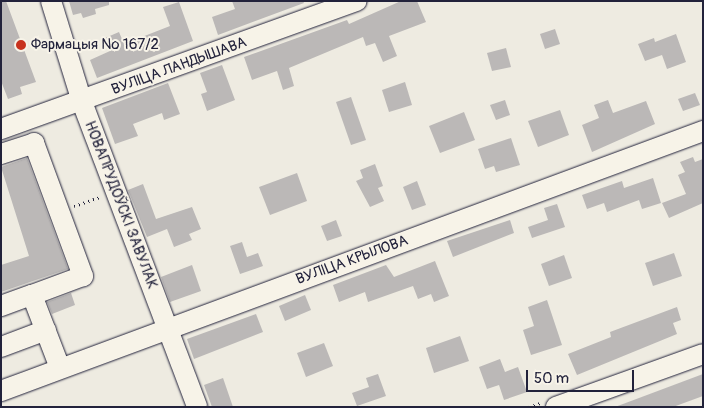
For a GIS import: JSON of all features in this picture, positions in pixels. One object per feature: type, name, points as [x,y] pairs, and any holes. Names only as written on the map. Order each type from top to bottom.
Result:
[{"type":"street","name":"НОВАПРУДОЎСКІ ЗАВУЛАК","points":[[51,1],[82,102],[197,407]]},
{"type":"street","name":"ВУЛІЦА ЛАНДЫШАВА","points":[[1,129],[82,102],[357,1]]},
{"type":"street","name":"ВУЛІЦА КРЫЛОВА","points":[[1,391],[703,131]]},
{"type":"street","points":[[1,154],[34,142],[61,210],[83,276],[1,306]]},
{"type":"street","points":[[32,295],[60,368]]},
{"type":"street","points":[[1,347],[46,330]]},
{"type":"street","points":[[556,407],[703,354]]},
{"type":"path","points":[[61,210],[107,195]]},
{"type":"building","points":[[1,1],[6,1],[36,82],[20,87],[22,94],[8,99],[1,81]]},
{"type":"building","points":[[69,1],[109,1],[109,5],[95,9],[96,14],[83,18],[81,13],[73,15]]},
{"type":"building","points":[[232,1],[303,1],[304,3],[218,35],[212,17],[235,9]]},
{"type":"building","points":[[401,1],[417,1],[426,22],[389,36],[397,56],[383,62],[375,43],[366,46],[363,37],[289,68],[294,86],[283,90],[277,71],[252,80],[244,57],[347,20],[349,24]]},
{"type":"building","points":[[179,2],[193,41],[97,78],[90,60],[110,51],[105,38],[119,32],[124,44],[170,26],[163,7]]},
{"type":"building","points":[[555,29],[560,44],[545,49],[540,34]]},
{"type":"building","points":[[676,34],[686,62],[667,69],[662,55],[645,61],[638,44],[654,38],[655,42]]},
{"type":"building","points":[[506,48],[511,67],[492,71],[487,53]]},
{"type":"building","points":[[222,65],[235,100],[207,111],[201,94],[207,92],[200,73]]},
{"type":"building","points":[[405,82],[412,105],[389,112],[382,90]]},
{"type":"building","points":[[168,83],[180,114],[164,120],[162,113],[133,124],[138,136],[115,144],[102,108]]},
{"type":"building","points":[[695,93],[700,105],[683,111],[678,99]]},
{"type":"building","points":[[351,97],[366,140],[351,145],[336,102]]},
{"type":"building","points":[[505,100],[510,115],[496,120],[490,105]]},
{"type":"building","points":[[608,100],[613,113],[646,101],[655,124],[592,152],[582,125],[599,118],[594,105]]},
{"type":"building","points":[[560,110],[569,135],[538,147],[528,121]]},
{"type":"building","points":[[464,112],[475,140],[440,153],[429,126]]},
{"type":"building","points":[[511,138],[520,165],[496,172],[494,166],[485,169],[478,149]]},
{"type":"building","points":[[693,157],[695,162],[703,159],[703,203],[669,218],[662,203],[686,194],[678,175],[685,172],[680,162]]},
{"type":"building","points":[[27,158],[68,269],[1,292],[1,265],[29,256],[1,167]]},
{"type":"building","points":[[375,164],[383,186],[378,188],[384,201],[370,207],[356,181],[363,178],[360,170]]},
{"type":"building","points":[[297,173],[307,201],[270,215],[259,187]]},
{"type":"building","points":[[653,178],[661,203],[642,209],[639,200],[607,212],[604,203],[587,209],[582,195],[622,181],[624,188]]},
{"type":"building","points":[[417,181],[426,205],[412,210],[403,187]]},
{"type":"building","points":[[143,184],[156,219],[192,207],[201,229],[189,234],[192,240],[174,247],[167,229],[147,237],[128,190]]},
{"type":"building","points":[[557,204],[565,227],[532,238],[528,227],[548,220],[544,208]]},
{"type":"building","points":[[336,220],[342,236],[327,241],[321,226]]},
{"type":"building","points":[[510,220],[514,233],[453,257],[447,241]]},
{"type":"building","points":[[242,242],[247,257],[258,253],[263,266],[240,274],[230,246]]},
{"type":"building","points":[[674,253],[682,276],[653,286],[645,263]]},
{"type":"building","points":[[564,255],[572,278],[549,286],[541,264]]},
{"type":"building","points":[[435,261],[449,296],[434,302],[431,294],[418,299],[413,286],[368,302],[365,292],[339,302],[333,285],[386,265],[394,277]]},
{"type":"building","points":[[192,265],[201,291],[170,302],[161,277]]},
{"type":"building","points":[[71,293],[75,305],[52,314],[47,302]]},
{"type":"building","points":[[305,295],[311,310],[285,321],[279,306]]},
{"type":"building","points":[[547,300],[562,345],[531,355],[523,330],[534,326],[528,307]]},
{"type":"building","points":[[677,307],[681,320],[673,323],[677,334],[577,375],[568,354],[611,337],[610,332]]},
{"type":"building","points":[[256,314],[263,332],[194,359],[187,339]]},
{"type":"building","points":[[460,336],[469,361],[434,373],[426,348]]},
{"type":"building","points":[[324,343],[333,366],[306,377],[297,353]]},
{"type":"building","points":[[500,359],[505,372],[518,367],[527,392],[504,400],[499,385],[487,389],[479,367]]},
{"type":"building","points":[[378,374],[386,396],[357,406],[352,393],[369,387],[366,378]]},
{"type":"building","points":[[703,374],[703,396],[673,407],[615,407]]},
{"type":"building","points":[[223,378],[233,407],[212,407],[204,385]]},
{"type":"place","name":"Фармацыя № 167/2","points":[[21,45]]}]
